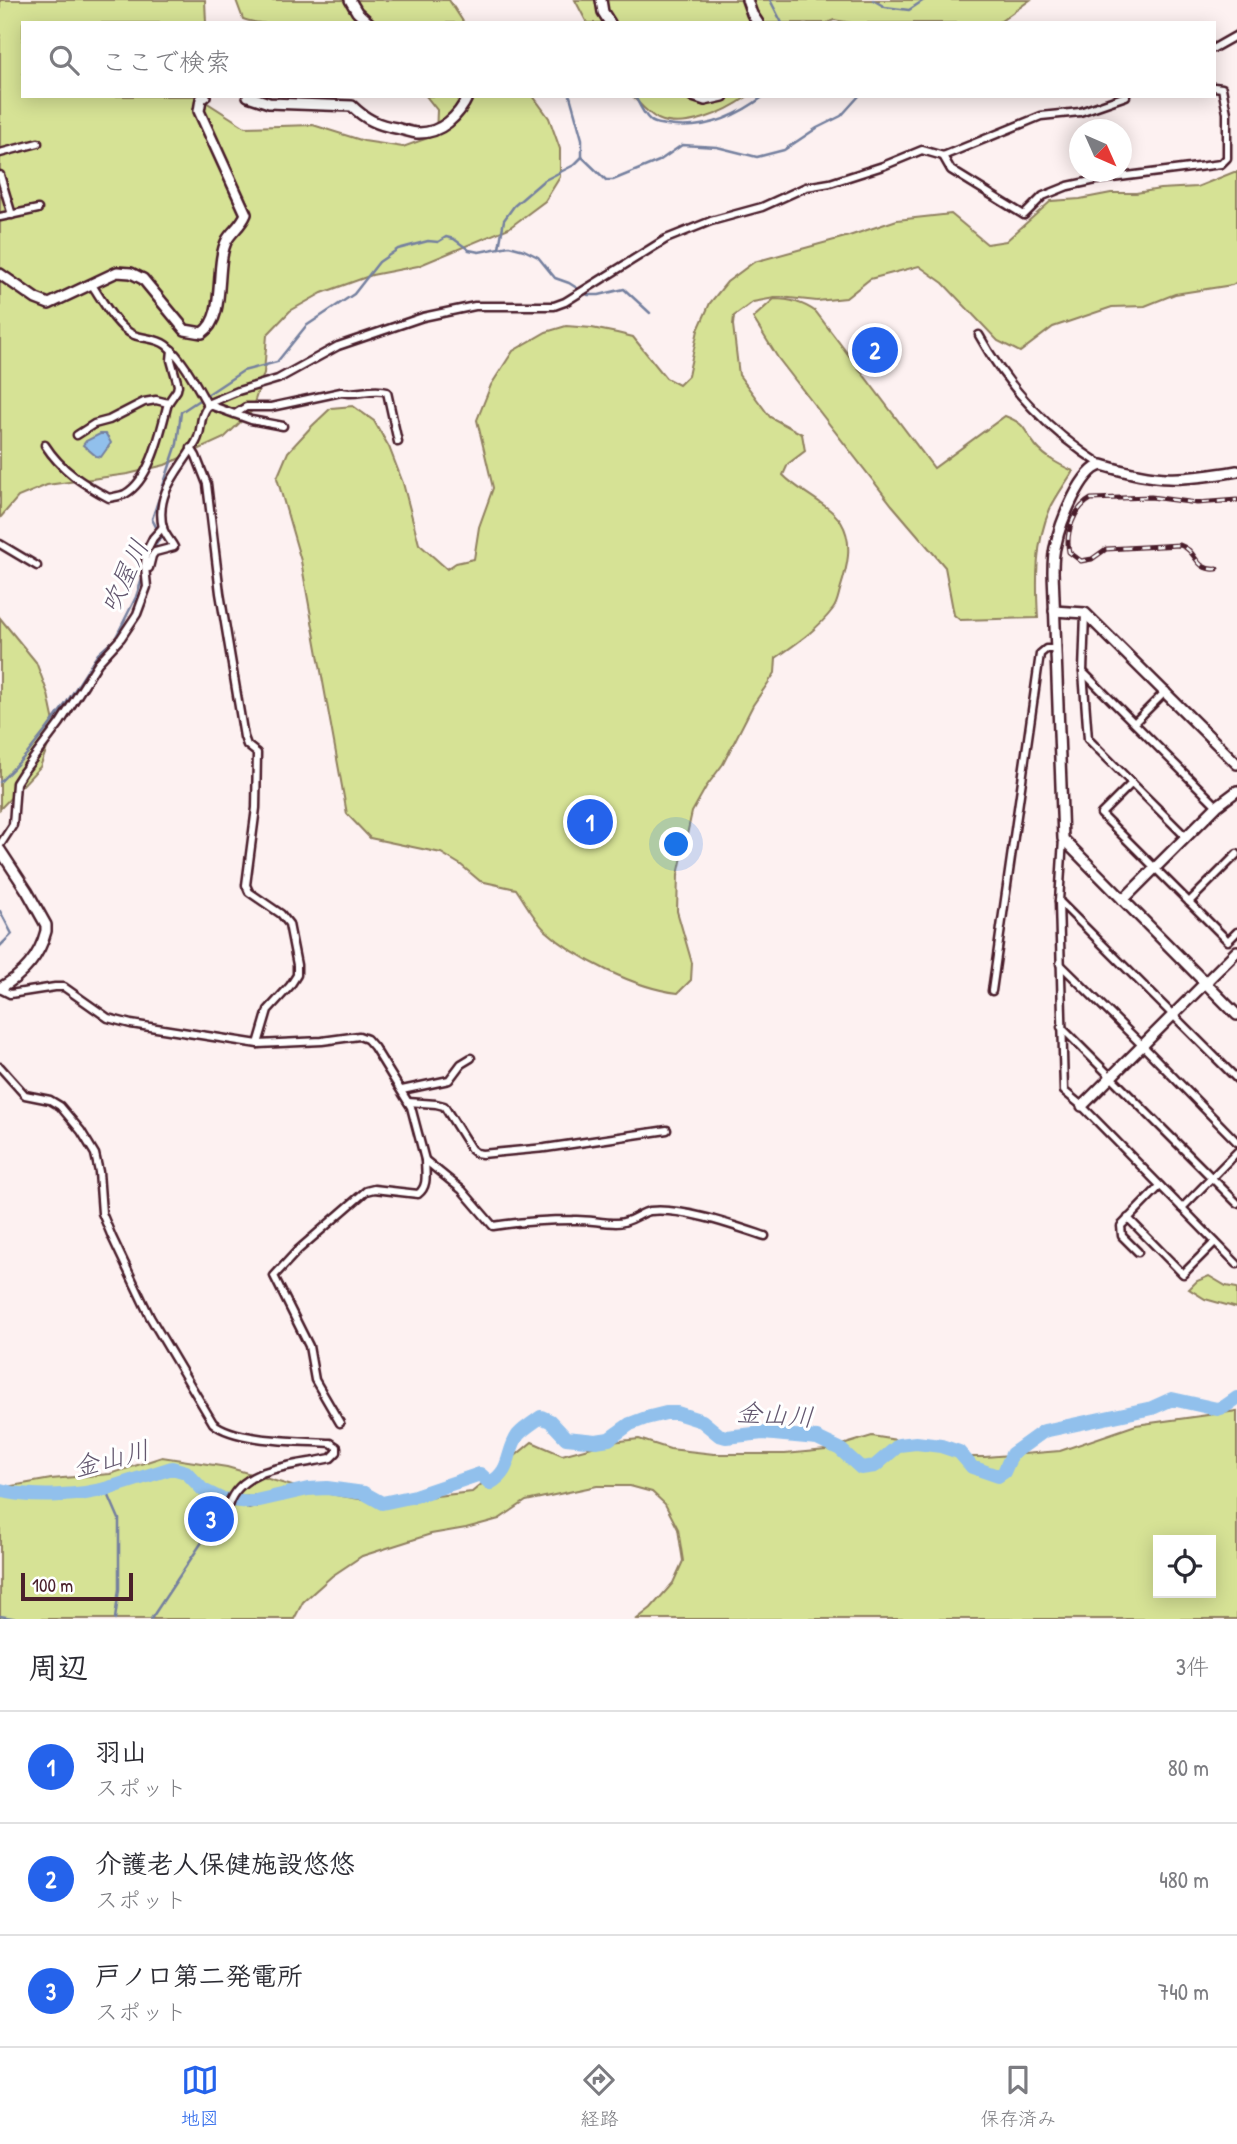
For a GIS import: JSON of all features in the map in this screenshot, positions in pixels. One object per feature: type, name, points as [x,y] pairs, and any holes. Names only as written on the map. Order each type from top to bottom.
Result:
[{"type":"street","points":[[350,0],[356,12],[367,21]]},
{"type":"street","points":[[601,0],[603,12],[609,21]]},
{"type":"street","points":[[747,0],[757,21]]},
{"type":"street","points":[[1216,47],[1237,35]]},
{"type":"street","points":[[943,156],[951,170],[1024,215],[1043,196],[1068,186],[1221,164],[1227,158],[1227,113],[1222,88],[1216,88]]},
{"type":"street","points":[[0,274],[36,299],[49,304],[117,272],[131,273],[143,279],[185,330],[202,333],[211,324],[227,240],[242,224],[246,214],[199,111],[202,98]]},
{"type":"street","points":[[254,98],[269,103],[352,106],[362,117],[381,126],[418,133],[435,131],[447,124],[461,111],[467,98]]},
{"type":"street","points":[[149,568],[155,552],[174,546],[163,527],[162,505],[167,488],[195,444],[202,414],[207,405],[237,391],[278,379],[338,346],[424,317],[475,306],[554,306],[565,302],[666,239],[711,221],[762,207],[806,187],[830,183],[922,150],[943,156],[1041,116],[1080,113],[1121,98]]},
{"type":"street","points":[[1227,136],[1237,134]]},
{"type":"street","points":[[0,153],[38,143]]},
{"type":"street","points":[[0,175],[12,215]]},
{"type":"street","points":[[0,217],[38,209]]},
{"type":"street","points":[[92,285],[127,331],[163,342],[172,350],[207,405],[283,426]]},
{"type":"street","points":[[979,335],[991,358],[1047,424],[1102,465],[1132,474],[1164,479],[1194,479],[1237,471]]},
{"type":"street","points":[[45,445],[55,461],[95,491],[108,498],[125,495],[139,482],[150,461],[167,403],[177,390],[171,360],[172,350]]},
{"type":"street","points":[[235,414],[246,407],[271,407],[341,392],[350,394],[381,389],[387,391],[398,443]]},
{"type":"street","points":[[77,435],[94,424],[109,420],[144,402],[156,400],[167,403]]},
{"type":"street","points":[[191,448],[207,484],[220,593],[244,737],[247,745],[257,753],[256,808],[246,885],[249,892],[281,914],[289,924],[297,965],[296,975],[290,986],[268,1010],[258,1044]]},
{"type":"street","points":[[1102,465],[1087,474],[1071,503],[1059,531],[1053,572],[1063,839],[1059,901],[1064,1091],[1082,1106],[1237,1264]]},
{"type":"street","points":[[0,845],[13,825],[16,783],[60,723],[98,663],[121,638],[137,614],[147,587],[146,552],[163,527]]},
{"type":"street","points":[[0,544],[37,566]]},
{"type":"street","points":[[1054,611],[1085,613],[1237,764]]},
{"type":"street","points":[[1085,613],[1083,672],[1088,739],[1186,837]]},
{"type":"street","points":[[992,991],[1040,654],[1046,649],[1056,649]]},
{"type":"street","points":[[1083,672],[1217,806]]},
{"type":"street","points":[[1135,722],[1166,691]]},
{"type":"street","points":[[1132,783],[1101,814],[1227,941],[1237,932]]},
{"type":"street","points":[[1123,900],[1217,806],[1237,791]]},
{"type":"street","points":[[1063,839],[1237,1015]]},
{"type":"street","points":[[0,850],[27,891],[46,925],[46,931],[26,970],[0,989]]},
{"type":"street","points":[[1189,902],[1237,854]]},
{"type":"street","points":[[1059,901],[1237,1079]]},
{"type":"street","points":[[1082,1106],[1237,951]]},
{"type":"street","points":[[1060,964],[1237,1142]]},
{"type":"street","points":[[0,989],[10,994],[64,987],[108,1018],[258,1044],[359,1036],[374,1046],[408,1102],[425,1160],[425,1186],[418,1194],[390,1190],[366,1191],[298,1250],[274,1276],[309,1346],[316,1380],[341,1423]]},
{"type":"street","points":[[1061,1027],[1237,1203]]},
{"type":"street","points":[[402,1090],[449,1080],[461,1064],[471,1058]]},
{"type":"street","points":[[0,1067],[24,1095],[50,1100],[60,1106],[81,1131],[95,1154],[102,1213],[112,1237],[150,1317],[213,1423],[239,1435],[331,1443],[337,1447],[337,1452],[331,1458],[279,1468],[252,1478],[237,1489],[228,1506]]},
{"type":"street","points":[[408,1102],[444,1107],[471,1149],[482,1154],[545,1148],[667,1130]]},
{"type":"street","points":[[1182,1208],[1237,1152]]},
{"type":"street","points":[[425,1160],[468,1196],[493,1226],[574,1219],[618,1223],[636,1218],[647,1211],[657,1211],[694,1215],[765,1236]]},
{"type":"street","points":[[1138,1252],[1122,1236],[1121,1226],[1160,1186]]},
{"type":"street","points":[[1128,1218],[1183,1274],[1215,1242]]},
{"type":"green space","points":[[0,0],[205,0],[206,21],[21,21],[21,98],[206,98],[206,102],[245,127],[313,125],[364,141],[403,147],[436,135],[437,110],[428,98],[534,98],[549,118],[560,149],[560,177],[545,201],[509,228],[418,266],[372,275],[322,293],[290,311],[267,335],[264,373],[251,412],[224,438],[165,465],[128,474],[47,485],[18,497],[0,518]]},
{"type":"green space","points":[[236,0],[449,0],[463,21],[249,21],[243,19]]},
{"type":"green space","points":[[575,0],[1030,0],[1001,21],[586,21]]},
{"type":"green space","points":[[634,98],[745,98],[717,113],[680,123],[658,119]]},
{"type":"green space","points":[[1237,172],[1237,282],[1175,294],[1145,306],[1112,307],[1053,327],[1020,352],[998,341],[943,283],[919,266],[870,279],[846,298],[817,301],[780,297],[753,302],[734,316],[739,375],[770,417],[802,434],[805,451],[788,464],[783,475],[836,515],[845,530],[848,556],[834,607],[813,630],[776,658],[775,673],[753,705],[723,764],[692,812],[678,875],[677,911],[692,963],[691,980],[678,993],[625,979],[573,951],[541,926],[516,889],[480,881],[441,853],[370,838],[347,814],[301,561],[277,478],[288,452],[331,408],[353,406],[374,421],[389,447],[403,483],[419,544],[447,569],[456,563],[474,559],[479,527],[493,488],[477,420],[491,385],[513,351],[546,332],[566,326],[592,328],[633,337],[666,378],[679,385],[688,376],[698,330],[710,303],[727,282],[754,262],[897,220],[951,214],[987,244],[1006,241],[1051,201],[1111,193],[1197,187]]},
{"type":"green space","points":[[774,299],[796,302],[816,312],[934,468],[1005,416],[1021,425],[1044,454],[1073,471],[1045,522],[1039,549],[1038,618],[960,620],[954,615],[945,567],[892,505],[778,358],[753,318]]},
{"type":"green space","points":[[0,618],[36,662],[48,694],[55,727],[40,767],[0,809]]},
{"type":"green space","points":[[1209,1276],[1226,1286],[1237,1288],[1237,1308],[1205,1299],[1189,1289],[1197,1281]]},
{"type":"green space","points":[[1237,1411],[1237,1619],[637,1619],[651,1608],[673,1583],[683,1561],[678,1529],[665,1504],[652,1492],[630,1486],[597,1486],[526,1501],[499,1519],[431,1534],[362,1556],[332,1576],[303,1602],[294,1619],[0,1619],[0,1488],[51,1479],[110,1474],[162,1457],[227,1467],[306,1490],[359,1499],[409,1499],[472,1492],[532,1442],[562,1455],[611,1442],[639,1439],[670,1449],[714,1454],[785,1454],[826,1450],[872,1436],[967,1457],[1060,1451],[1136,1425]]},
{"type":"water","points":[[100,434],[106,434],[111,443],[101,457],[83,445]]},
{"type":"water","points":[[258,1495],[257,1507],[249,1509],[231,1502],[236,1496]]},
{"type":"waterway","points":[[770,0],[781,21]]},
{"type":"waterway","points":[[873,0],[885,7],[909,10],[924,0]]},
{"type":"waterway","points":[[499,248],[504,220],[514,206],[543,181],[574,165],[582,157],[582,139],[571,98]]},
{"type":"waterway","points":[[636,98],[643,112],[652,121],[679,126],[718,121],[742,111],[761,98]]},
{"type":"waterway","points":[[582,157],[606,180],[613,180],[659,161],[682,145],[717,147],[757,157],[784,150],[841,116],[857,98]]},
{"type":"waterway","points":[[150,553],[161,537],[152,519],[177,444],[181,412],[243,371],[277,362],[306,326],[354,294],[379,262],[398,249],[428,241],[438,242],[446,237],[454,239],[469,250],[479,252],[509,246],[538,257],[555,278],[588,295],[624,289],[650,313]]},
{"type":"waterway","name":"吹屋川","points":[[0,782],[47,729],[98,654],[115,639],[136,597],[143,576]]},
{"type":"waterway","name":"吹屋川","points":[[0,911],[12,934],[0,946]]},
{"type":"waterway","name":"金山川","points":[[106,1489],[172,1468],[186,1472],[203,1490],[221,1499],[251,1502],[308,1489],[327,1488],[364,1493],[382,1503],[415,1496],[480,1474],[490,1483],[502,1473],[518,1435],[541,1417],[550,1421],[566,1438],[596,1441],[609,1439],[630,1424],[666,1413],[677,1413],[702,1421],[719,1435],[726,1437],[763,1433],[817,1438],[840,1449],[861,1468],[875,1466],[899,1445],[916,1443],[941,1446],[959,1452],[972,1467],[998,1476],[1004,1472],[1012,1454],[1044,1431],[1152,1408],[1172,1399],[1217,1409],[1237,1398]]},
{"type":"waterway","name":"金山川","points":[[0,1490],[26,1495],[57,1495],[87,1493],[113,1487]]},
{"type":"waterway","points":[[106,1489],[119,1519],[119,1589],[115,1619]]},
{"type":"waterway","points":[[219,1513],[227,1506]]},
{"type":"waterway","points":[[151,1619],[210,1530]]},
{"type":"waterway","points":[[0,1616],[18,1619]]},
{"type":"railway","points":[[1217,569],[1204,567],[1180,545],[1106,549],[1092,559],[1081,561],[1069,552],[1068,537],[1080,508],[1091,499],[1151,497],[1197,503],[1237,500]]},
{"type":"place","name":"介護老人保健施設悠悠","points":[[875,350]]},
{"type":"place","name":"羽山","points":[[590,822]]},
{"type":"place","name":"戸ノ口第二発電所","points":[[211,1519]]}]
